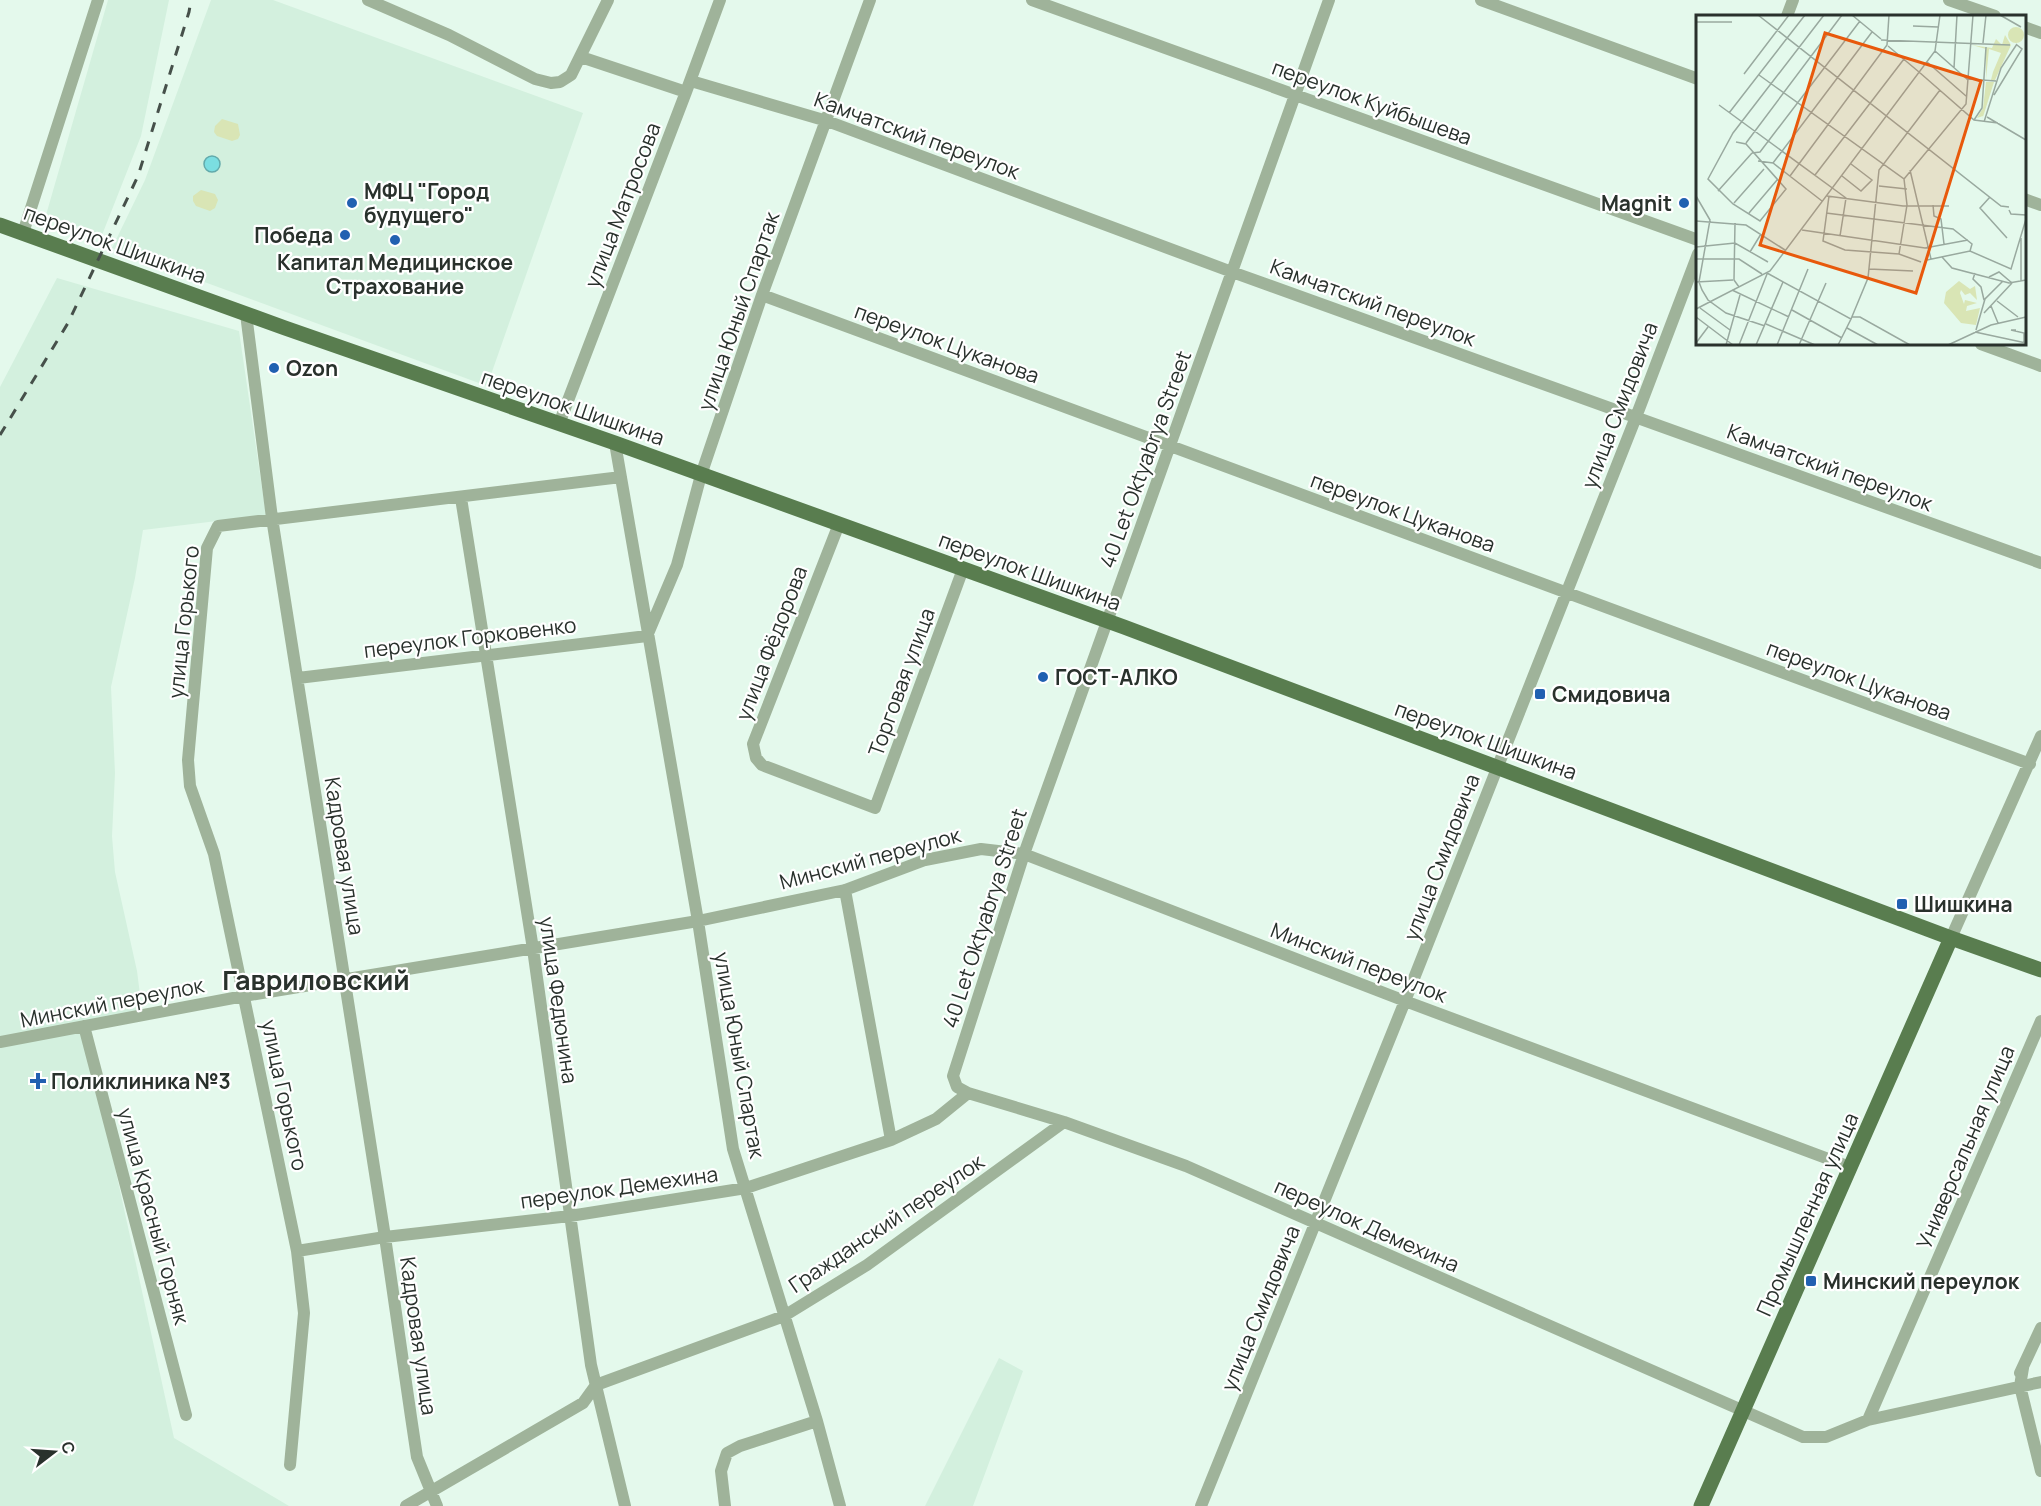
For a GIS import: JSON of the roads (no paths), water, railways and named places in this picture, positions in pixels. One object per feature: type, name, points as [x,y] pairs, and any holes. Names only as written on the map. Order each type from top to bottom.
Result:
[{"type":"main road","name":"переулок Шишкина","points":[[0,225],[1108,621],[2041,970]]},
{"type":"main road","name":"Промышленная улица","points":[[1701,1506],[1951,938]]},
{"type":"street","points":[[23,233],[98,0]]},
{"type":"street","points":[[368,0],[449,35],[535,79],[550,83],[560,82],[571,75],[608,0]]},
{"type":"street","name":"улица Матросова","points":[[559,424],[720,0]]},
{"type":"street","name":"улица Юный Спартак","points":[[647,636],[676,565],[701,475],[762,296],[870,0]]},
{"type":"street","name":"переулок Куйбышева","points":[[1032,0],[1696,239]]},
{"type":"street","name":"40 Let Oktyabrya Street","points":[[968,1093],[957,1087],[953,1076],[1024,854],[1329,0]]},
{"type":"street","points":[[1481,0],[1696,78]]},
{"type":"street","points":[[1787,15],[1792,0]]},
{"type":"street","points":[[1949,0],[1992,15]]},
{"type":"street","points":[[2026,27],[2041,33]]},
{"type":"street","name":"Камчатский переулок","points":[[581,57],[688,87],[827,121],[1232,272],[2041,563]]},
{"type":"street","points":[[2026,199],[2041,205]]},
{"type":"street","name":"улица Смидовича","points":[[1202,1506],[1405,1001],[1696,259]]},
{"type":"street","name":"переулок Цуканова","points":[[762,296],[2030,764]]},
{"type":"street","name":"Кадровая улица","points":[[246,314],[272,518],[385,1237],[417,1458],[436,1506]]},
{"type":"street","points":[[1984,345],[2041,366]]},
{"type":"street","name":"улица Юный Спартак","points":[[615,443],[698,921],[733,1149],[817,1421],[840,1506]]},
{"type":"street","points":[[272,518],[461,498],[621,477]]},
{"type":"street","name":"улица Федюнина","points":[[461,498],[533,949],[596,1385],[625,1506]]},
{"type":"street","name":"улица Горького","points":[[272,518],[218,526],[207,548],[188,760],[190,786],[214,854],[297,1251],[304,1313],[290,1465]]},
{"type":"street","name":"улица Фёдорова","points":[[839,524],[753,744],[756,758],[762,765],[875,808]]},
{"type":"street","name":"Торговая улица","points":[[875,808],[963,569]]},
{"type":"street","name":"переулок Горковенко","points":[[298,678],[647,636]]},
{"type":"street","points":[[1951,938],[2041,736]]},
{"type":"street","name":"Минский переулок","points":[[0,1042],[244,996],[698,921],[845,890],[936,858],[981,849],[1024,854],[1405,1001],[1850,1167]]},
{"type":"street","points":[[845,890],[891,1140]]},
{"type":"street","name":"Универсальная улица","points":[[1868,1420],[2041,1022]]},
{"type":"street","name":"улица Красный Горняк","points":[[84,1026],[186,1415]]},
{"type":"street","name":"переулок Демехина","points":[[297,1251],[385,1237],[570,1216],[746,1188],[891,1140],[936,1119],[968,1093],[1064,1122],[1186,1166],[1744,1411]]},
{"type":"street","name":"Гражданский переулок","points":[[406,1506],[583,1403],[596,1385],[784,1316],[867,1265],[1064,1122]]},
{"type":"street","points":[[2041,1328],[2016,1388],[2041,1471]]},
{"type":"street","points":[[1744,1411],[1803,1437],[1826,1437],[1868,1420],[2041,1382]]},
{"type":"street","points":[[725,1506],[721,1471],[727,1453],[740,1446],[817,1421]]},
{"type":"water","points":[[212,156],[218,158],[220,164],[218,170],[212,172],[206,170],[204,164],[206,158]]},
{"type":"railway","points":[[0,435],[68,323],[138,176],[191,0]]},
{"type":"place","name":"МФЦ \"Город будущего\"","points":[[352,203]]},
{"type":"place","name":"Magnit","points":[[1684,203]]},
{"type":"place","name":"Победа","points":[[345,235]]},
{"type":"place","name":"Капитал Медицинское Страхование","points":[[395,240]]},
{"type":"place","name":"Ozon","points":[[274,368]]},
{"type":"place","name":"ГОСТ-АЛКО","points":[[1043,677]]},
{"type":"place","name":"Смидовича","points":[[1540,694]]},
{"type":"place","name":"Шишкина","points":[[1902,904]]},
{"type":"place","name":"Поликлиника №3","points":[[38,1081]]},
{"type":"place","name":"Минский переулок","points":[[1811,1281]]},
{"type":"district","name":"Гавриловский","points":[[316,979]]}]
